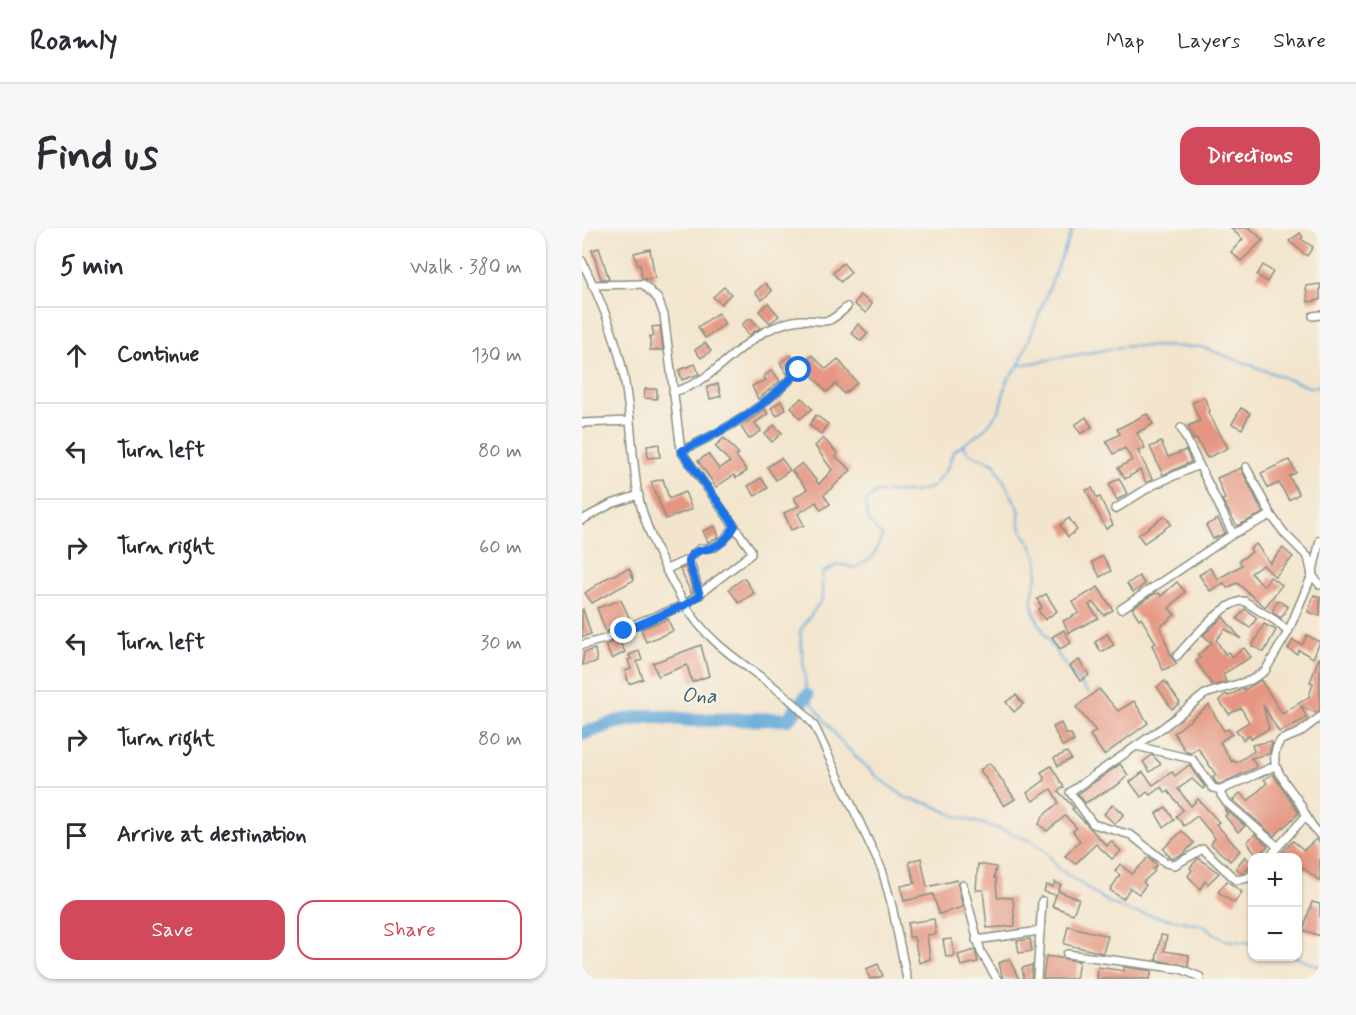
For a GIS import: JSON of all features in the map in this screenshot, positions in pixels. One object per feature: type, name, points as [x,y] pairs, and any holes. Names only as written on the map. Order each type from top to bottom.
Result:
[{"type":"street","points":[[582,262],[621,361],[639,495],[667,569],[685,605],[699,626],[714,641],[805,713],[815,727],[882,870],[907,979]]},
{"type":"street","points":[[582,645],[605,639],[640,622],[685,605],[752,554],[735,526],[681,451],[664,315],[658,299],[643,284],[592,285]]},
{"type":"street","points":[[673,392],[687,388],[712,374],[765,332],[802,320],[819,324],[833,320],[847,307]]},
{"type":"street","points":[[681,451],[725,431],[780,391],[799,370]]},
{"type":"street","points":[[582,423],[630,422]]},
{"type":"street","points":[[1181,428],[1233,534]]},
{"type":"street","points":[[1115,509],[1153,485],[1199,465]]},
{"type":"street","points":[[1246,467],[1271,515],[1285,534],[1304,552],[1312,575],[1320,585]]},
{"type":"street","points":[[582,520],[611,504],[639,495]]},
{"type":"street","points":[[1121,609],[1233,534],[1271,515]]},
{"type":"street","points":[[667,569],[688,560],[699,549],[715,547],[735,526]]},
{"type":"street","points":[[1248,878],[1236,880],[1203,849],[1172,865],[1136,837],[1093,824],[1071,789],[1137,746],[1205,694],[1260,675],[1272,661],[1288,633],[1312,575],[1320,540]]},
{"type":"street","points":[[688,560],[700,595]]},
{"type":"street","points":[[1177,656],[1213,619],[1239,601],[1244,601],[1268,616],[1288,633]]},
{"type":"street","points":[[1320,717],[1299,733],[1281,740],[1276,752],[1275,766],[1301,805],[1305,817],[1320,835]]},
{"type":"street","points":[[1137,746],[1192,759],[1213,788],[1221,790],[1275,766]]},
{"type":"street","points":[[1221,790],[1221,795],[1226,802],[1277,846]]},
{"type":"street","points":[[1272,853],[1305,817]]},
{"type":"street","points":[[963,885],[976,940],[996,979]]},
{"type":"street","points":[[1037,979],[1042,901]]},
{"type":"street","points":[[976,940],[1040,931]]},
{"type":"street","points":[[1067,954],[1181,969],[1200,976],[1200,979]]},
{"type":"building","points":[[1230,228],[1250,228],[1263,240],[1241,261],[1231,252],[1243,239]]},
{"type":"building","points":[[1300,233],[1303,237],[1301,239],[1313,247],[1307,256],[1289,241]]},
{"type":"building","points":[[599,248],[609,279],[601,279],[592,250]]},
{"type":"building","points":[[650,249],[655,278],[646,279],[642,278],[640,264],[638,265],[634,253]]},
{"type":"building","points":[[843,263],[851,272],[841,282],[833,273]]},
{"type":"building","points":[[1263,265],[1273,272],[1267,282],[1257,275]]},
{"type":"building","points":[[765,283],[772,291],[762,300],[755,292]]},
{"type":"building","points":[[1320,284],[1320,300],[1308,302],[1306,286]]},
{"type":"building","points":[[724,287],[731,294],[721,304],[713,297]]},
{"type":"building","points":[[860,295],[872,304],[866,313],[854,304]]},
{"type":"building","points":[[768,303],[779,316],[770,323],[759,311]]},
{"type":"building","points":[[718,313],[725,324],[705,338],[698,327]]},
{"type":"building","points":[[748,319],[752,319],[760,328],[749,335],[742,325]]},
{"type":"building","points":[[858,324],[868,333],[861,341],[851,333]]},
{"type":"building","points":[[660,326],[663,350],[650,350],[650,336],[654,336],[652,327]]},
{"type":"building","points":[[705,343],[711,351],[701,358],[695,350]]},
{"type":"building","points":[[791,355],[797,365],[787,374],[780,363]]},
{"type":"building","points":[[812,355],[826,369],[838,359],[857,383],[844,394],[836,384],[827,392],[807,370],[803,373],[802,365]]},
{"type":"building","points":[[695,364],[699,374],[682,380],[679,370]]},
{"type":"building","points":[[772,370],[780,381],[758,399],[752,386],[766,380],[763,377]]},
{"type":"building","points":[[718,384],[721,396],[710,399],[707,387]]},
{"type":"building","points":[[645,389],[657,389],[657,399],[644,398]]},
{"type":"building","points":[[1204,397],[1210,411],[1208,412],[1228,448],[1207,458],[1197,439],[1194,440],[1188,426],[1200,421],[1192,403]]},
{"type":"building","points":[[802,398],[812,409],[800,419],[791,407]]},
{"type":"building","points":[[781,401],[786,409],[777,416],[771,408]]},
{"type":"building","points":[[1241,408],[1250,413],[1242,429],[1232,424]]},
{"type":"building","points":[[765,409],[768,414],[755,423],[761,431],[749,439],[741,427]]},
{"type":"building","points":[[1147,414],[1153,424],[1137,433],[1145,448],[1138,451],[1152,479],[1146,483],[1140,470],[1125,479],[1118,468],[1132,460],[1125,448],[1113,454],[1106,441],[1120,434],[1117,429]]},
{"type":"building","points":[[816,415],[828,424],[821,434],[809,425]]},
{"type":"building","points":[[1086,417],[1092,427],[1081,434],[1075,425]]},
{"type":"building","points":[[774,425],[782,433],[772,442],[765,434]]},
{"type":"building","points":[[724,438],[739,454],[736,456],[747,471],[736,478],[734,475],[716,487],[698,461],[708,454],[719,469],[730,462],[715,446]]},
{"type":"building","points":[[823,438],[838,454],[835,456],[851,470],[824,495],[830,504],[821,510],[816,502],[798,514],[804,525],[791,530],[784,513],[799,506],[794,498],[807,489],[792,471],[802,463],[819,484],[832,470],[815,446]]},
{"type":"building","points":[[1161,442],[1168,457],[1186,450],[1191,462],[1163,475],[1150,447]]},
{"type":"building","points":[[659,444],[660,457],[648,458],[647,446]]},
{"type":"building","points":[[781,458],[790,470],[776,480],[767,467]]},
{"type":"building","points":[[1289,460],[1296,473],[1289,476],[1299,494],[1289,500],[1279,483],[1268,488],[1261,473]]},
{"type":"building","points":[[1241,468],[1263,513],[1237,526],[1222,500],[1225,499],[1217,478]]},
{"type":"building","points":[[761,478],[768,488],[755,496],[748,486]]},
{"type":"building","points":[[1119,478],[1127,494],[1117,500],[1109,484]]},
{"type":"building","points":[[663,479],[669,499],[685,492],[692,509],[666,519],[651,482]]},
{"type":"building","points":[[1092,488],[1097,498],[1100,497],[1113,525],[1106,529],[1086,490]]},
{"type":"building","points":[[1165,516],[1171,524],[1144,543],[1138,535]]},
{"type":"building","points":[[1069,518],[1077,530],[1068,537],[1060,525]]},
{"type":"building","points":[[1218,519],[1225,533],[1213,539],[1206,525]]},
{"type":"building","points":[[715,526],[719,537],[708,542],[703,531]]},
{"type":"building","points":[[1256,544],[1270,563],[1283,548],[1293,557],[1275,577],[1263,565],[1251,573],[1264,586],[1270,577],[1282,585],[1265,607],[1237,583],[1227,588],[1224,583],[1210,591],[1199,575],[1210,568],[1218,579],[1242,565],[1239,561],[1252,552],[1250,549]]},
{"type":"building","points":[[1103,556],[1111,571],[1100,577],[1092,562]]},
{"type":"building","points":[[686,567],[693,591],[691,593],[680,569]]},
{"type":"building","points":[[629,568],[634,580],[592,603],[585,593],[607,578]]},
{"type":"building","points":[[1139,576],[1145,584],[1133,592],[1127,584]]},
{"type":"building","points":[[744,578],[754,593],[739,603],[729,589]]},
{"type":"building","points":[[1177,582],[1185,592],[1169,608],[1175,615],[1160,627],[1172,658],[1177,664],[1163,670],[1152,645],[1156,643],[1132,608],[1154,594],[1159,593],[1161,596]]},
{"type":"building","points":[[1098,587],[1113,610],[1104,615],[1093,602],[1089,605],[1098,618],[1069,633],[1063,621],[1079,613],[1073,602]]},
{"type":"building","points":[[1046,594],[1057,611],[1045,620],[1038,610],[1042,607],[1037,599]]},
{"type":"building","points":[[1314,595],[1320,597],[1320,616],[1308,612]]},
{"type":"building","points":[[621,600],[629,617],[606,632],[597,608]]},
{"type":"building","points":[[1278,600],[1288,607],[1281,618],[1272,612]]},
{"type":"building","points":[[1245,609],[1257,618],[1250,628],[1237,619]]},
{"type":"building","points":[[582,610],[591,634],[582,637]]},
{"type":"building","points":[[1223,617],[1241,639],[1225,629],[1216,640],[1225,654],[1228,652],[1232,657],[1244,648],[1251,657],[1223,674],[1226,682],[1213,686],[1196,661],[1200,658],[1198,655],[1212,643],[1203,635]]},
{"type":"building","points":[[668,619],[673,631],[646,642],[641,629]]},
{"type":"building","points":[[1264,624],[1276,630],[1264,652],[1252,646]]},
{"type":"building","points":[[1064,630],[1071,643],[1060,649],[1052,637]]},
{"type":"building","points":[[1107,634],[1114,645],[1101,652],[1095,642]]},
{"type":"building","points":[[1307,635],[1320,642],[1313,658],[1299,650],[1297,654],[1288,649],[1293,640],[1302,645]]},
{"type":"building","points":[[618,639],[625,652],[612,659],[605,645]]},
{"type":"building","points":[[701,645],[709,676],[692,682],[687,665],[658,676],[653,663]]},
{"type":"building","points":[[595,649],[597,662],[582,665],[584,652]]},
{"type":"building","points":[[639,651],[642,660],[637,662],[643,679],[629,684],[625,671],[631,669],[629,655]]},
{"type":"building","points":[[1320,656],[1320,711],[1316,713],[1301,706],[1307,718],[1279,732],[1263,705],[1269,729],[1251,739],[1250,735],[1243,740],[1236,730],[1249,722],[1241,708],[1229,714],[1219,700],[1226,694],[1228,696],[1244,688],[1245,690],[1261,680],[1282,714],[1309,697],[1313,683],[1310,682]]},
{"type":"building","points":[[1079,660],[1089,675],[1080,681],[1070,666]]},
{"type":"building","points":[[1165,681],[1180,703],[1172,709],[1157,687]]},
{"type":"building","points":[[1099,689],[1118,711],[1134,701],[1148,723],[1104,755],[1090,735],[1096,731],[1076,707]]},
{"type":"building","points":[[1016,695],[1023,704],[1014,712],[1006,702]]},
{"type":"building","points":[[1209,705],[1224,731],[1228,729],[1232,734],[1220,742],[1232,762],[1234,760],[1236,763],[1254,751],[1252,745],[1271,741],[1272,744],[1269,754],[1251,758],[1257,767],[1220,784],[1216,783],[1213,777],[1216,775],[1198,748],[1191,753],[1186,752],[1174,733]]},
{"type":"building","points":[[1061,723],[1066,734],[1071,734],[1074,741],[1062,746],[1053,727]]},
{"type":"building","points":[[1067,752],[1071,759],[1058,766],[1054,758]]},
{"type":"building","points":[[1152,755],[1161,764],[1150,772],[1143,762]]},
{"type":"building","points":[[990,763],[1015,799],[1004,806],[980,770]]},
{"type":"building","points":[[1120,764],[1128,775],[1118,785],[1085,803],[1078,794]]},
{"type":"building","points":[[1189,765],[1205,787],[1203,789],[1192,779],[1178,789],[1191,806],[1198,799],[1219,822],[1216,824],[1240,851],[1230,861],[1211,844],[1215,838],[1197,816],[1184,826],[1176,816],[1183,810],[1168,791],[1166,793],[1161,787],[1150,795],[1147,792],[1141,797],[1130,782],[1143,772],[1153,785],[1172,772],[1175,776]]},
{"type":"building","points":[[1051,766],[1064,787],[1058,791],[1074,808],[1072,809],[1107,846],[1111,841],[1121,851],[1112,859],[1096,844],[1075,864],[1065,856],[1080,841],[1073,831],[1077,828],[1065,816],[1047,831],[1039,824],[1043,816],[1058,801],[1051,789],[1033,801],[1027,793],[1045,780],[1041,772]]},
{"type":"building","points":[[1273,774],[1299,813],[1274,836],[1233,800],[1240,793],[1248,801],[1267,783],[1264,779]]},
{"type":"building","points":[[1113,804],[1124,814],[1115,824],[1104,814]]},
{"type":"building","points":[[1166,807],[1174,820],[1164,827],[1156,814]]},
{"type":"building","points":[[1224,808],[1245,826],[1238,832],[1225,816],[1227,814]]},
{"type":"building","points":[[1182,831],[1194,843],[1183,854],[1172,859],[1163,849]]},
{"type":"building","points":[[1255,834],[1268,846],[1261,853],[1256,853],[1247,842]]},
{"type":"building","points":[[1316,839],[1320,843],[1320,881],[1302,867],[1302,853],[1282,852],[1293,841],[1304,850]]},
{"type":"building","points":[[1245,856],[1248,859],[1248,868],[1242,873],[1236,868]]},
{"type":"building","points":[[1149,857],[1157,865],[1153,869],[1155,871],[1143,882],[1146,885],[1139,894],[1130,888],[1123,899],[1110,890],[1120,875],[1115,871],[1120,864],[1132,874]]},
{"type":"building","points":[[921,858],[927,887],[957,880],[963,907],[939,914],[933,894],[904,901],[901,886],[915,883],[909,862]]},
{"type":"building","points":[[1198,858],[1219,873],[1208,884],[1205,881],[1200,889],[1188,876],[1192,870],[1190,868]]},
{"type":"building","points":[[978,864],[996,867],[994,878],[996,878],[997,897],[1013,898],[1015,926],[987,928],[983,890],[976,890]]},
{"type":"building","points":[[1227,881],[1242,892],[1234,903],[1218,892]]},
{"type":"building","points":[[1055,882],[1061,885],[1058,891],[1079,899],[1073,914],[1052,906],[1057,893],[1056,895],[1044,892],[1046,885],[1053,887]]},
{"type":"building","points":[[1312,902],[1320,904],[1320,936],[1303,930]]},
{"type":"building","points":[[934,919],[936,934],[927,935],[930,959],[919,963],[914,937],[909,937],[908,923]]},
{"type":"building","points":[[1068,926],[1108,936],[1103,953],[1064,944]]},
{"type":"building","points":[[1161,935],[1167,936],[1164,951],[1189,955],[1188,966],[1156,960]]},
{"type":"building","points":[[952,939],[955,956],[946,957],[943,940]]},
{"type":"building","points":[[1030,939],[1032,951],[1019,953],[1017,941]]},
{"type":"building","points":[[975,950],[978,962],[961,966],[958,955]]},
{"type":"building","points":[[1046,956],[1079,961],[1076,979],[1043,979]]},
{"type":"building","points":[[1009,959],[1019,979],[1003,979],[999,963]]},
{"type":"building","points":[[878,964],[883,976],[870,979],[866,969]]},
{"type":"building","points":[[1032,965],[1031,979],[1024,979],[1022,968]]},
{"type":"building","points":[[1098,967],[1124,971],[1124,967],[1152,971],[1150,979],[1097,979]]},
{"type":"waterway","points":[[1073,228],[1019,365],[1007,380],[999,411],[984,430],[953,452],[948,467],[933,487],[915,492],[876,492],[865,503],[869,522],[882,536],[873,557],[855,568],[839,564],[822,573],[822,599],[800,631],[807,696],[841,742],[876,776],[906,798],[930,804],[955,816],[997,828],[1033,842],[1047,853],[1059,869],[1108,902],[1132,912],[1202,925],[1224,940],[1248,943]]},
{"type":"waterway","points":[[1020,365],[1127,346],[1202,347],[1309,387],[1320,386]]},
{"type":"waterway","points":[[962,445],[970,454],[994,463],[1020,511],[1022,531],[1037,559],[1038,572],[1032,599],[1035,614],[1073,676],[1089,693]]},
{"type":"waterway","name":"Ona","points":[[582,734],[616,722],[650,716],[692,720],[788,719],[807,696]]},
{"type":"waterway","points":[[1302,960],[1320,967]]},
{"type":"route","points":[[624,631],[640,622],[685,605],[700,595],[688,560],[699,549],[715,547],[735,526],[681,451],[725,431],[780,391],[799,370]]}]
